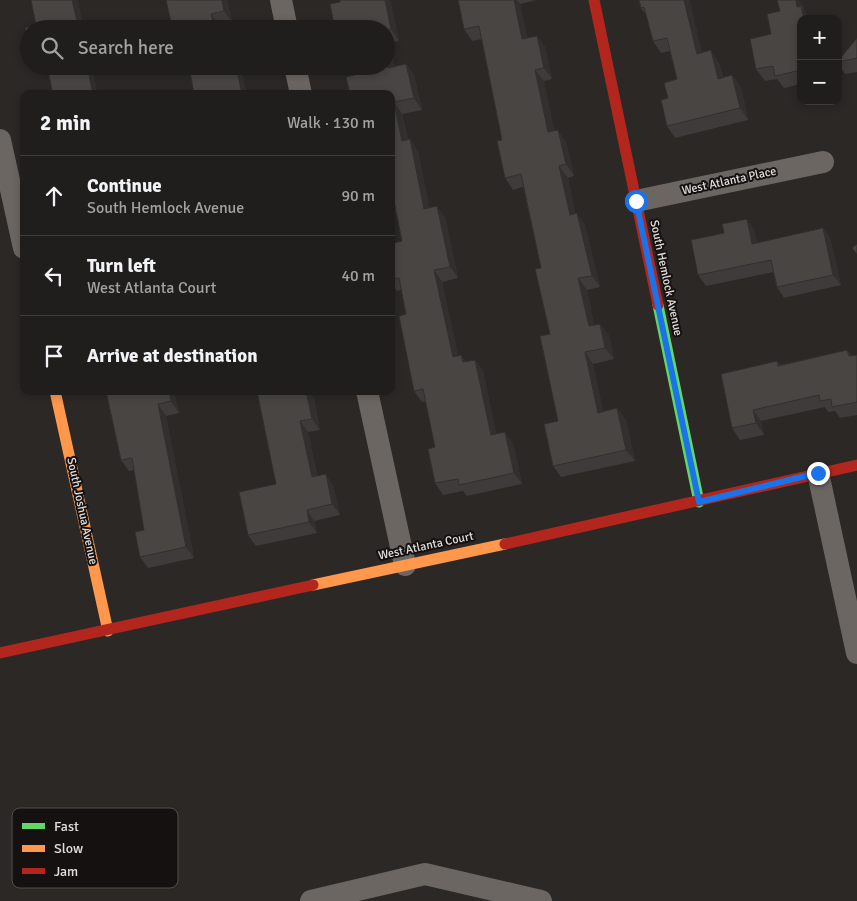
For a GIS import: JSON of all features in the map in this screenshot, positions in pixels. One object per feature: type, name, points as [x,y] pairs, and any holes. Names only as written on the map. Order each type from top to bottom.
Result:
[{"type":"street","points":[[281,0],[285,20]]},
{"type":"street","name":"South Hemlock Avenue","points":[[594,0],[699,502]]},
{"type":"street","points":[[297,75],[300,90]]},
{"type":"street","points":[[0,140],[20,230]]},
{"type":"street","name":"West Atlanta Place","points":[[636,201],[823,162]]},
{"type":"street","name":"South Joshua Avenue","points":[[56,395],[108,631]]},
{"type":"street","points":[[367,395],[405,565]]},
{"type":"street","name":"West Atlanta Court","points":[[0,653],[699,502],[857,465]]},
{"type":"street","points":[[818,473],[857,653]]},
{"type":"street","points":[[310,901],[425,874],[541,901]]},
{"type":"building","points":[[31,0],[72,0],[77,20],[35,20]]},
{"type":"building","points":[[166,0],[222,0],[224,11],[211,14],[213,20],[171,20]]},
{"type":"building","points":[[340,0],[385,0],[389,20],[333,20],[330,4],[340,2]]},
{"type":"building","points":[[458,0],[514,0],[522,39],[537,36],[544,68],[535,70],[548,132],[558,130],[566,164],[559,166],[570,215],[577,213],[592,276],[578,278],[589,326],[600,324],[605,348],[585,352],[598,413],[617,408],[626,450],[553,466],[544,424],[558,421],[540,336],[550,334],[535,269],[541,268],[521,174],[505,178],[497,141],[502,140],[479,26],[464,29]]},
{"type":"building","points":[[639,0],[684,0],[697,54],[711,50],[718,79],[732,75],[740,108],[667,126],[661,100],[668,98],[664,83],[677,79],[667,38],[653,41],[644,7],[641,8]]},
{"type":"building","points":[[777,0],[796,0],[797,7],[801,6],[803,15],[797,15],[797,71],[775,76],[773,66],[756,69],[750,39],[771,34],[767,14],[780,11]]},
{"type":"building","points":[[857,38],[857,58],[842,61],[842,56]]},
{"type":"building","points":[[406,64],[414,98],[395,102],[395,90],[349,90],[346,77],[354,75],[395,75],[395,66]]},
{"type":"building","points":[[49,75],[89,75],[92,90],[52,90]]},
{"type":"building","points":[[191,75],[238,75],[241,90],[193,90]]},
{"type":"building","points":[[395,107],[402,141],[410,139],[424,209],[437,206],[450,267],[434,270],[453,357],[461,355],[463,362],[475,360],[491,435],[505,432],[514,473],[459,485],[458,479],[435,483],[428,449],[435,447],[423,389],[414,391],[399,316],[406,314],[399,278],[395,278],[395,243],[402,241],[395,206]]},
{"type":"building","points":[[747,219],[752,244],[823,228],[833,275],[777,287],[771,260],[698,275],[691,240],[724,233],[722,224]]},
{"type":"building","points":[[857,244],[857,254],[852,248]]},
{"type":"building","points":[[847,350],[849,356],[857,355],[857,402],[832,407],[831,399],[820,401],[819,395],[753,410],[756,423],[732,428],[721,374],[777,361],[778,366]]},
{"type":"building","points":[[107,395],[170,395],[171,401],[158,404],[186,547],[140,557],[135,532],[144,530],[132,458],[121,460]]},
{"type":"building","points":[[258,395],[307,395],[312,419],[300,421],[312,477],[326,474],[332,504],[307,510],[309,522],[248,535],[239,492],[276,484]]},
{"type":"traffic: fast","points":[[658,305],[699,502]]},
{"type":"traffic: slow","points":[[56,395],[108,631]]},
{"type":"traffic: slow","points":[[313,585],[505,544]]},
{"type":"traffic: jam","points":[[594,0],[658,305]]},
{"type":"traffic: jam","points":[[505,544],[857,465]]},
{"type":"traffic: jam","points":[[0,653],[313,585]]},
{"type":"route","points":[[636,201],[699,502],[818,473]]}]
